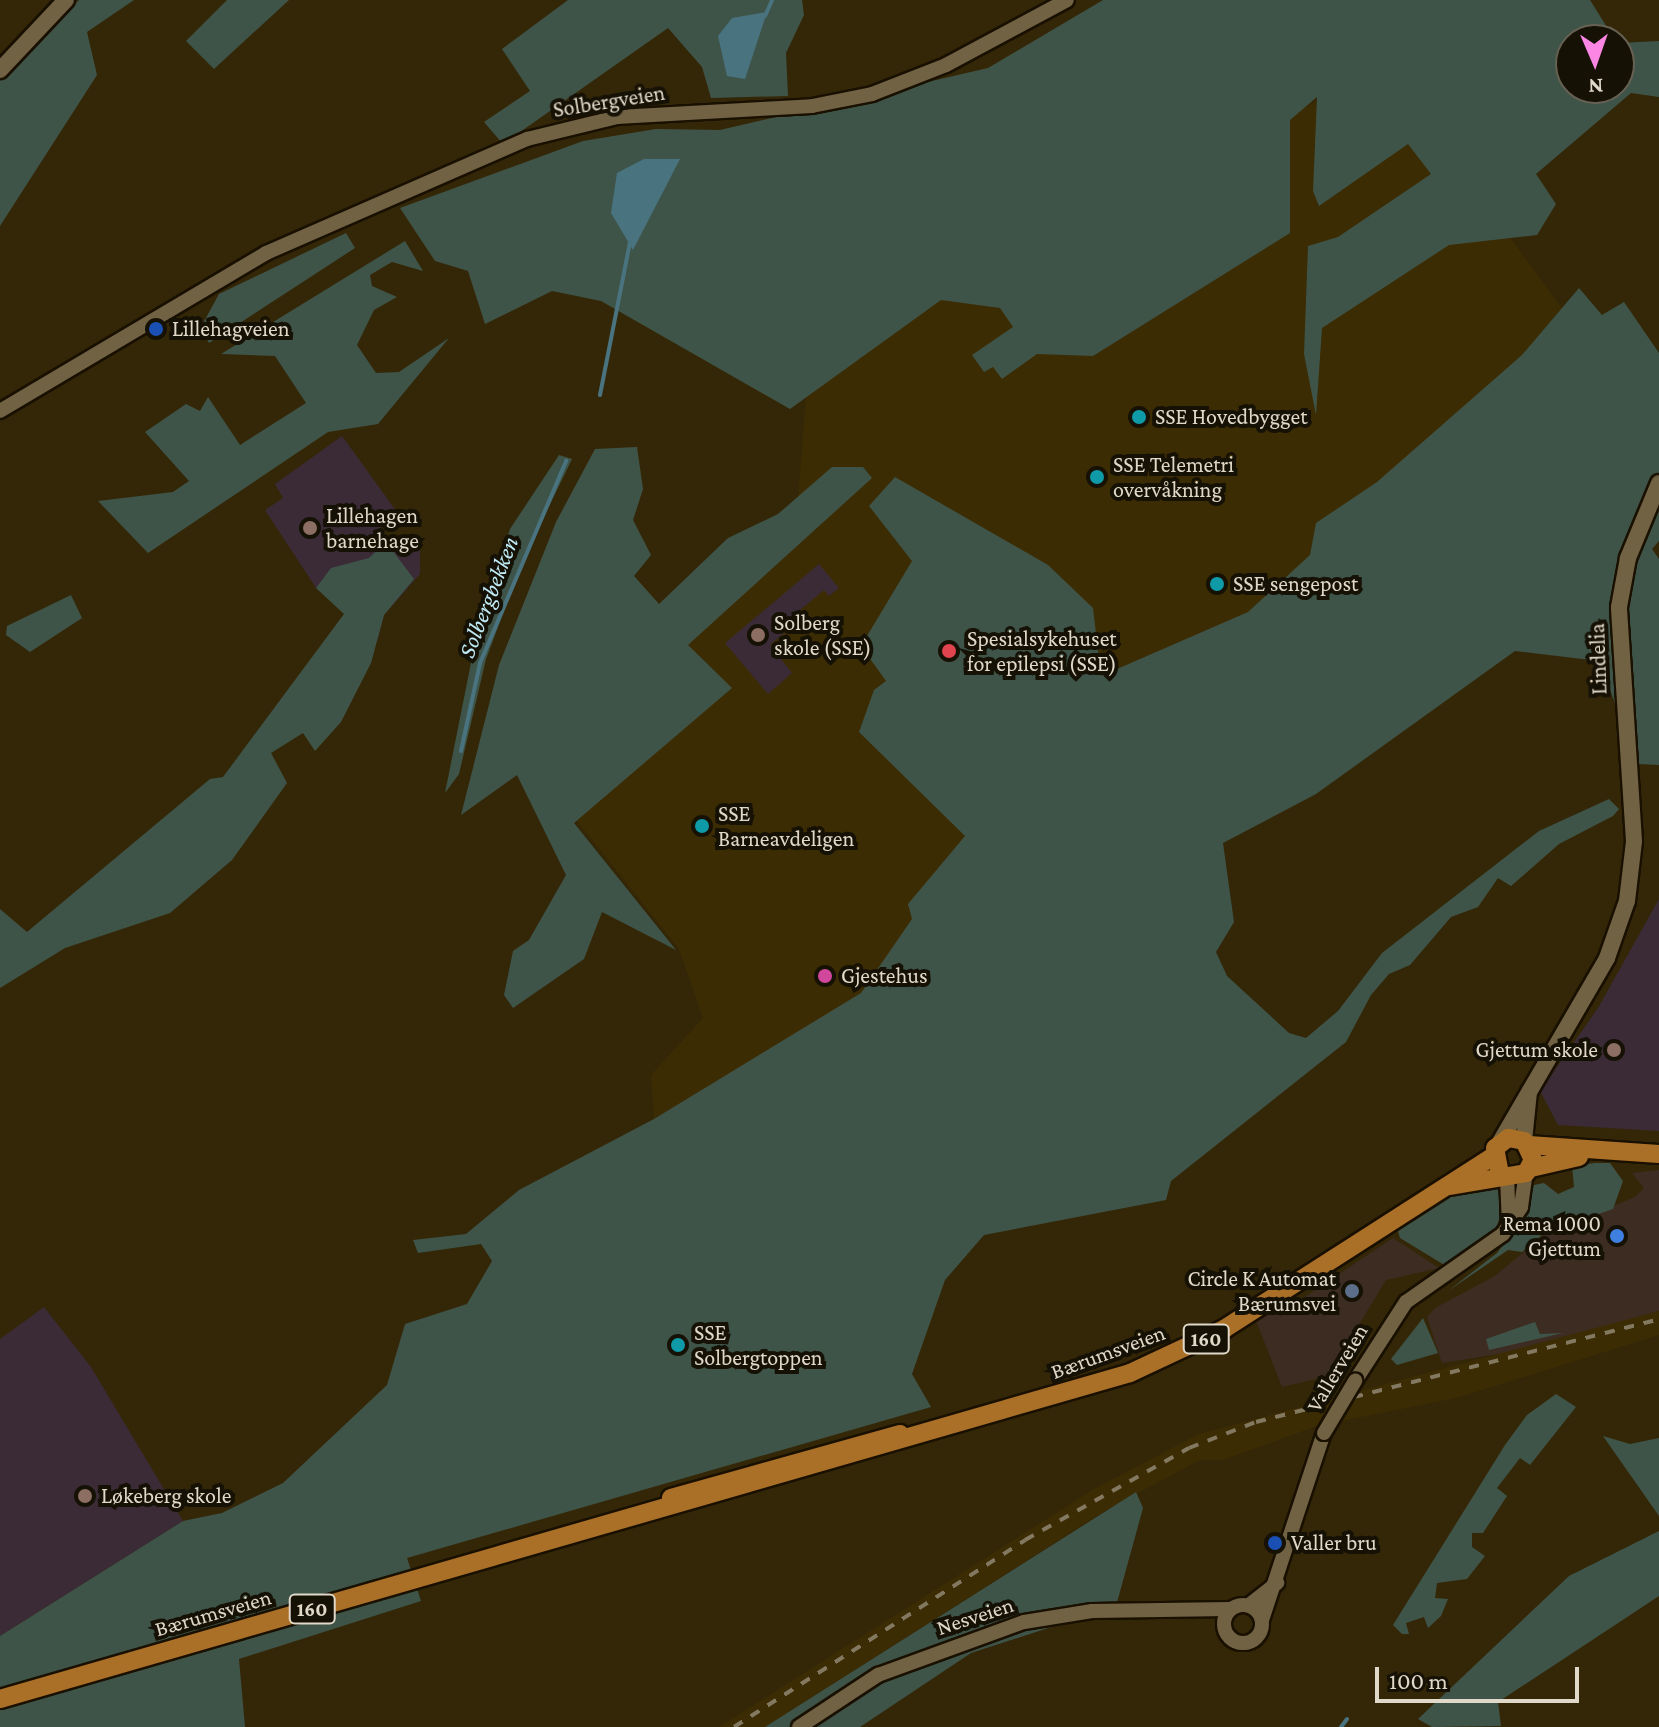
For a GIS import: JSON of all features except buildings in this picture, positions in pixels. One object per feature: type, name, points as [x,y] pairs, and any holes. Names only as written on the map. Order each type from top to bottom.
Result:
[{"type":"main road","points":[[0,70],[66,0]]},
{"type":"main road","name":"Lindelia","points":[[1529,1090],[1615,942],[1634,841],[1619,607],[1632,545],[1659,483]]},
{"type":"main road","points":[[1528,1171],[1529,1090]]},
{"type":"main road","points":[[1504,1176],[1497,1149],[1529,1090]]},
{"type":"main road","name":"160","points":[[1497,1149],[1527,1143],[1613,1153],[1659,1154]]},
{"type":"main road","name":"Bærumsveien","points":[[0,1699],[624,1519],[793,1459],[954,1426],[1092,1386],[1201,1342],[1497,1149]]},
{"type":"main road","name":"160","points":[[1504,1176],[1613,1153]]},
{"type":"main road","name":"Bærumsveien","points":[[1429,1194],[1504,1176]]},
{"type":"street","name":"Solbergveien","points":[[0,411],[132,328],[316,228],[527,139],[617,117],[812,106],[872,94],[946,65],[1067,0]]},
{"type":"street","name":"Vallerveien","points":[[1262,1620],[1277,1583],[1303,1480],[1324,1433],[1406,1302],[1485,1252],[1509,1227],[1528,1171]]},
{"type":"street","points":[[1504,1176],[1509,1227]]},
{"type":"street","points":[[1249,1605],[1262,1620],[1259,1635],[1245,1643],[1225,1631],[1230,1609],[1249,1605],[1277,1583]]},
{"type":"street","name":"Nesveien","points":[[799,1727],[878,1675],[1024,1622],[1092,1611],[1183,1613],[1230,1609]]},
{"type":"street","name":"Nesveien","points":[[1183,1613],[1225,1631]]},
{"type":"shaded area","name":"Spesialsykehuset for epilepsi (SSE)","points":[[1386,68],[1596,355],[932,956],[654,1119],[651,1075],[703,1018],[679,949],[542,777],[796,525],[810,345]]},
{"type":"shaded area","points":[[342,436],[397,512],[379,525],[399,555],[420,547],[420,574],[384,615],[377,642],[316,588],[265,510],[283,498],[275,484]]},
{"type":"shaded area","name":"Solberg skole (SSE)","points":[[819,564],[839,588],[829,596],[824,590],[787,621],[791,627],[770,645],[792,673],[768,694],[725,643]]},
{"type":"shaded area","name":"Gjettum skole","points":[[1659,899],[1659,1131],[1558,1125],[1540,1091],[1598,1008]]},
{"type":"shaded area","points":[[1659,1170],[1659,1311],[1541,1347],[1442,1363],[1427,1317],[1435,1308],[1495,1276],[1545,1234],[1635,1197],[1644,1188],[1632,1173]]},
{"type":"shaded area","points":[[1393,1238],[1439,1268],[1386,1280],[1328,1376],[1282,1387],[1255,1318],[1284,1311]]},
{"type":"shaded area","name":"Løkeberg skole","points":[[44,1307],[91,1367],[183,1521],[0,1636],[0,1339]]},
{"type":"shaded area","points":[[1659,1311],[1659,1335],[1456,1398],[1317,1426],[1223,1460],[1200,1460],[1106,1510],[765,1727],[719,1727],[1094,1489],[1199,1434]]},
{"type":"green space","points":[[79,0],[134,0],[87,32],[97,75],[0,226],[0,81]]},
{"type":"green space","points":[[227,0],[289,0],[214,69],[186,41]]},
{"type":"green space","points":[[568,0],[802,0],[804,15],[786,53],[788,96],[711,98],[702,67],[668,28],[503,144],[484,122],[530,91],[502,49]]},
{"type":"green space","points":[[1103,0],[1590,0],[1605,24],[1555,24],[1555,104],[1618,104],[1536,174],[1556,204],[1537,235],[1449,245],[1322,328],[1316,415],[1304,354],[1308,246],[1338,237],[1431,174],[1408,144],[1319,206],[1313,191],[1317,97],[1290,120],[1290,233],[1093,356],[1037,354],[1002,379],[993,367],[984,372],[972,355],[1013,327],[1000,308],[941,300],[790,409],[601,301],[552,291],[485,324],[468,271],[435,261],[400,208],[583,141],[656,129],[720,130],[988,68]]},
{"type":"green space","points":[[1659,41],[1659,97],[1635,94],[1635,42]]},
{"type":"green space","points":[[346,233],[355,248],[209,343],[201,327],[219,294]]},
{"type":"green space","points":[[405,241],[423,271],[392,262],[370,275],[372,286],[397,297],[374,310],[357,345],[376,373],[399,372],[449,338],[378,424],[328,432],[148,553],[98,501],[173,492],[189,481],[145,432],[186,404],[200,411],[208,397],[240,445],[306,403],[275,356],[221,354]]},
{"type":"green space","points":[[1579,288],[1602,315],[1624,302],[1659,353],[1659,541],[1652,549],[1659,559],[1659,765],[1638,764],[1599,661],[1515,651],[1316,794],[1223,843],[1234,922],[1216,952],[1227,976],[1289,1033],[1306,1038],[1338,1011],[1382,953],[1539,831],[1609,799],[1619,809],[1613,816],[1559,844],[1511,886],[1498,878],[1478,907],[1451,917],[1410,965],[1389,974],[1371,995],[1346,1042],[1171,1181],[1166,1200],[984,1235],[945,1280],[912,1374],[931,1407],[407,1558],[421,1601],[239,1659],[245,1727],[0,1727],[0,1636],[183,1521],[222,1513],[283,1483],[387,1385],[405,1324],[467,1304],[492,1261],[481,1244],[418,1253],[413,1240],[466,1234],[519,1190],[654,1119],[861,993],[912,919],[908,904],[965,836],[859,732],[874,690],[886,681],[861,646],[912,561],[869,506],[895,477],[1048,565],[1093,608],[1101,676],[1248,612],[1310,555],[1316,523],[1377,482],[1522,355]]},
{"type":"green space","points":[[637,447],[643,489],[633,520],[651,555],[634,576],[659,604],[728,538],[778,514],[832,467],[863,467],[872,478],[688,645],[732,688],[574,823],[676,950],[602,912],[584,959],[513,1008],[504,995],[513,951],[529,940],[566,875],[517,775],[461,815],[499,665],[556,522],[595,449]]},
{"type":"green space","points":[[559,455],[572,459],[525,556],[486,659],[459,774],[445,793],[478,628],[510,529]]},
{"type":"green space","points":[[386,542],[414,579],[384,615],[371,663],[341,722],[315,751],[303,733],[271,753],[287,783],[232,860],[170,913],[65,948],[0,988],[0,909],[27,932],[210,779],[223,777],[344,614],[316,588],[331,568],[369,558]]},
{"type":"green space","points":[[71,595],[82,618],[30,652],[6,635],[7,626]]},
{"type":"green space","points":[[1610,1163],[1623,1181],[1613,1209],[1544,1233],[1522,1252],[1508,1250],[1448,1291],[1497,1253],[1525,1214],[1534,1185],[1544,1183],[1558,1194],[1574,1187],[1572,1166]]},
{"type":"green space","points":[[1495,1183],[1504,1206],[1496,1228],[1446,1266],[1400,1238],[1398,1231],[1436,1200]]},
{"type":"green space","points":[[1423,1318],[1438,1353],[1397,1365],[1391,1359]]},
{"type":"green space","points":[[1535,1322],[1540,1334],[1563,1333],[1489,1350],[1486,1339]]},
{"type":"green space","points":[[1556,1394],[1576,1407],[1530,1465],[1520,1458],[1497,1488],[1507,1496],[1483,1533],[1472,1533],[1472,1547],[1485,1556],[1467,1579],[1437,1583],[1435,1598],[1448,1599],[1441,1616],[1428,1628],[1424,1617],[1406,1623],[1409,1634],[1402,1634],[1393,1625],[1505,1445],[1527,1415]]},
{"type":"green space","points":[[1603,1436],[1630,1444],[1659,1438],[1659,1516]]},
{"type":"green space","points":[[1136,1492],[1143,1508],[1113,1617],[1082,1617],[971,1653],[860,1727],[765,1727]]},
{"type":"green space","points":[[1659,1531],[1659,1596],[1498,1702],[1501,1726],[1432,1727],[1418,1719],[1569,1576]]},
{"type":"water","points":[[767,12],[745,79],[727,76],[718,36],[732,18]]},
{"type":"water","points":[[644,159],[680,159],[633,250],[611,213],[617,173]]},
{"type":"waterway","name":"Solbergbekken","points":[[765,16],[772,0]]},
{"type":"waterway","name":"Solbergbekken","points":[[600,395],[631,237]]},
{"type":"waterway","name":"Solbergbekken","points":[[461,751],[480,663],[566,461]]},
{"type":"waterway","name":"Solbergbekken","points":[[1341,1727],[1347,1719]]},
{"type":"railway","points":[[734,1727],[1025,1540],[1189,1448],[1256,1422],[1659,1319]]},
{"type":"place","name":"Lillehagveien","points":[[156,329]]},
{"type":"place","name":"SSE Hovedbygget","points":[[1139,417]]},
{"type":"place","name":"SSE Telemetri overvåkning","points":[[1097,477]]},
{"type":"place","name":"Lillehagen barnehage","points":[[310,528]]},
{"type":"place","name":"SSE sengepost","points":[[1217,584]]},
{"type":"place","name":"Solberg skole (SSE)","points":[[758,635]]},
{"type":"place","name":"Spesialsykehuset for epilepsi (SSE)","points":[[949,651]]},
{"type":"place","name":"SSE Barneavdeligen","points":[[702,826]]},
{"type":"place","name":"Gjestehus","points":[[825,976]]},
{"type":"place","name":"Gjettum skole","points":[[1614,1050]]},
{"type":"place","name":"Rema 1000 Gjettum","points":[[1617,1236]]},
{"type":"place","name":"Circle K Automat Bærumsvei","points":[[1352,1291]]},
{"type":"place","name":"SSE Solbergtoppen","points":[[678,1345]]},
{"type":"place","name":"Løkeberg skole","points":[[85,1496]]},
{"type":"place","name":"Valler bru","points":[[1275,1543]]}]
